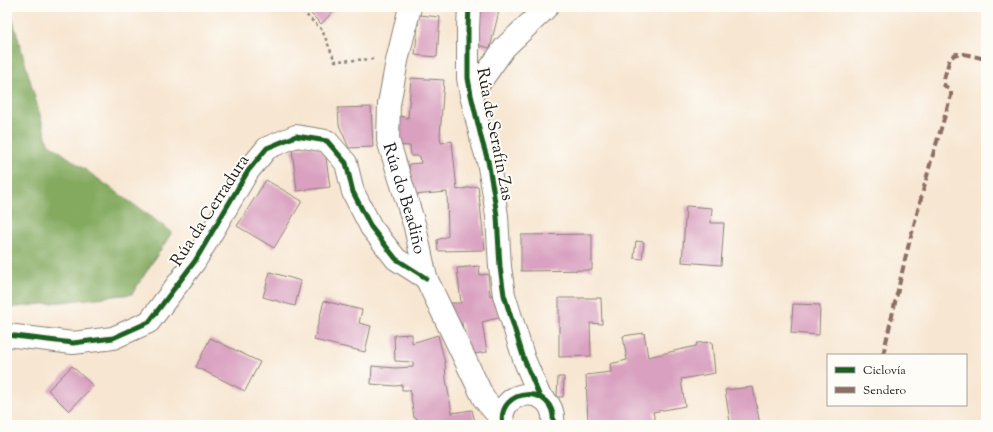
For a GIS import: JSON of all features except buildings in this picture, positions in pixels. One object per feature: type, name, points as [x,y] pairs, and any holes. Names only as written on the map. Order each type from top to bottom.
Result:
[{"type":"street","name":"Rúa do Beadiño","points":[[410,7],[397,62],[390,104],[388,140],[415,226],[426,278],[484,399],[508,411]]},
{"type":"street","name":"Rúa de Serafín Zas","points":[[470,7],[468,28],[468,78],[488,161],[493,189],[504,295],[524,359],[519,386],[508,411]]},
{"type":"street","points":[[471,95],[505,47],[547,7]]},
{"type":"street","name":"Rúa da Cerradura","points":[[7,335],[73,343],[113,338],[149,322],[195,261],[248,171],[267,148],[296,136],[327,141],[346,163],[353,192],[371,227],[396,259],[426,278]]},
{"type":"street","points":[[524,359],[540,397]]},
{"type":"street","points":[[508,411],[524,394],[532,394],[545,400],[550,405],[555,423]]},
{"type":"path","points":[[298,7],[322,30],[335,60],[381,59],[397,62]]},
{"type":"green space","points":[[7,7],[9,7],[48,143],[172,232],[132,294],[7,308]]},
{"type":"marked path","points":[[883,354],[906,255],[931,161],[951,96],[951,91],[944,85],[944,79],[950,58],[956,54],[964,54],[986,59]]},
{"type":"cycle path","points":[[469,7],[468,78],[488,161],[493,189],[504,295],[524,359],[540,397]]},
{"type":"cycle path","points":[[7,335],[73,343],[113,338],[149,322],[195,261],[248,171],[267,148],[296,136],[327,141],[346,163],[353,192],[371,227],[396,259],[426,278]]},
{"type":"cycle path","points":[[503,425],[503,412],[508,403],[517,397],[527,395],[537,396],[546,402],[552,411],[553,425]]}]
